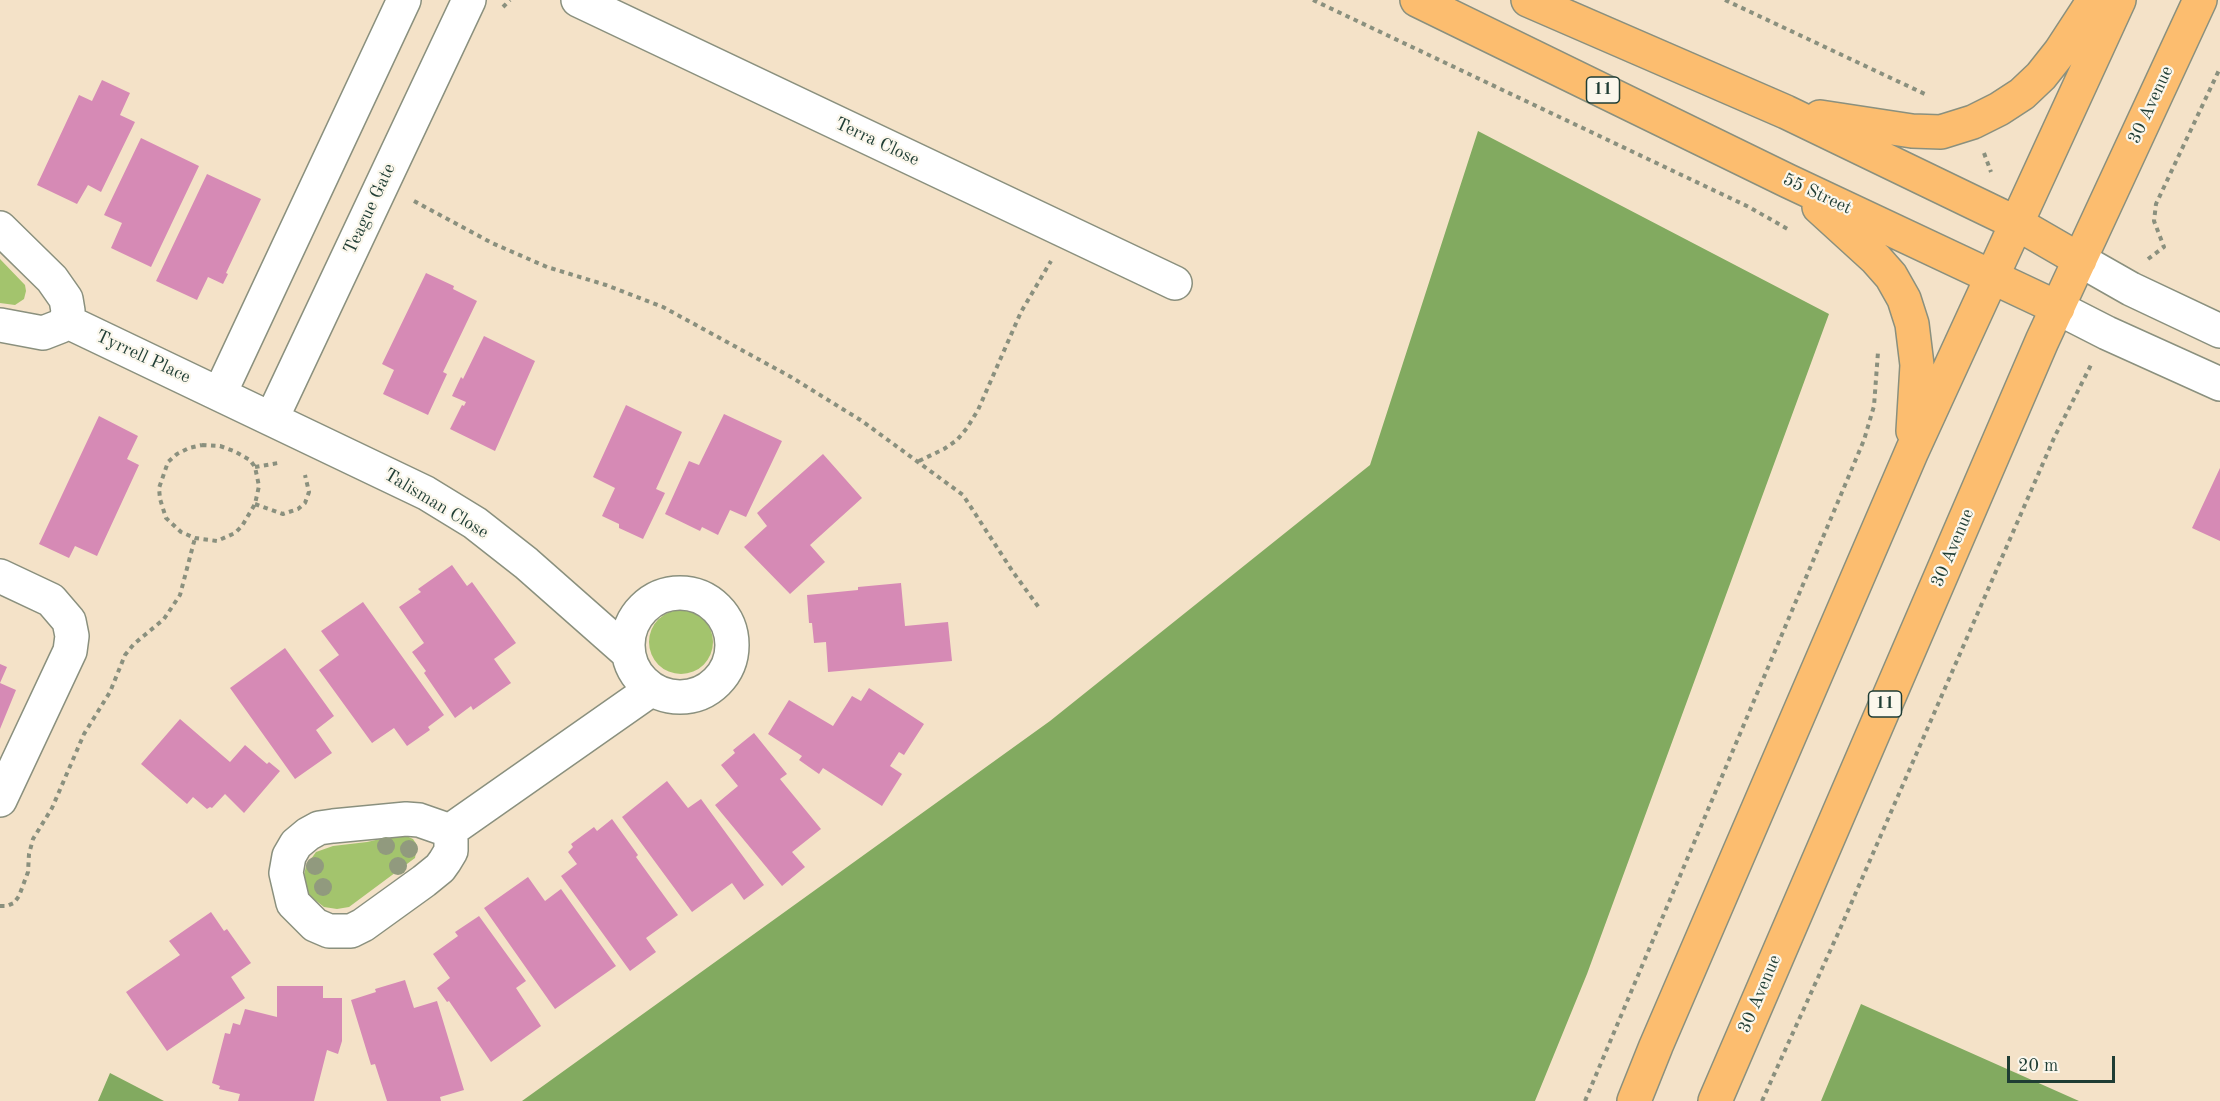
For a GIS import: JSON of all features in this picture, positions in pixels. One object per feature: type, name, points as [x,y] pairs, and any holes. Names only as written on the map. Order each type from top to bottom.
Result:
[{"type":"main road","name":"55 Street","points":[[1417,0],[1788,181],[2058,308]]},
{"type":"main road","points":[[1528,0],[1786,112],[2016,223],[2080,260]]},
{"type":"main road","points":[[1786,112],[1912,131],[1941,132],[1973,122],[1999,110],[2022,94],[2041,76],[2060,52],[2094,0]]},
{"type":"main road","points":[[1634,1101],[1912,451],[2119,0]]},
{"type":"main road","name":"30 Avenue","points":[[1715,1101],[2058,308],[2200,0]]},
{"type":"main road","points":[[1788,181],[1876,259],[1891,276],[1904,299],[1912,324],[1917,365],[1912,451]]},
{"type":"street","points":[[220,393],[404,0]]},
{"type":"street","name":"Teague Gate","points":[[272,418],[469,0]]},
{"type":"street","name":"Terra Close","points":[[578,0],[1175,283]]},
{"type":"street","points":[[0,228],[52,279],[63,292],[68,305],[66,321],[56,329],[43,333],[0,325]]},
{"type":"street","points":[[2080,260],[2131,289],[2220,331]]},
{"type":"street","name":"55 Street","points":[[2058,308],[2107,333],[2220,384]]},
{"type":"street","name":"Tyrrell Place","points":[[66,321],[220,393]]},
{"type":"street","name":"Talisman Close","points":[[220,393],[426,493],[475,523],[563,593],[594,625],[628,653]]},
{"type":"street","points":[[0,576],[51,600],[69,621],[72,636],[70,651],[0,800]]},
{"type":"street","points":[[678,592],[696,594],[712,602],[724,615],[731,632],[733,649],[728,667],[718,682],[703,692],[686,697],[669,696],[652,689],[641,680],[632,667],[628,653],[628,635],[634,618],[645,605],[661,596],[678,592]]},
{"type":"street","points":[[448,832],[652,689]]},
{"type":"street","points":[[405,819],[432,824],[448,832],[451,851],[440,868],[363,925],[351,930],[328,931],[309,920],[293,903],[286,873],[289,856],[296,844],[308,834],[333,826],[405,819]]},
{"type":"path","points":[[1313,0],[1738,202],[1793,232]]},
{"type":"path","points":[[2131,289],[2147,260],[2164,247],[2154,221],[2156,204],[2220,68]]},
{"type":"path","points":[[412,200],[492,243],[547,267],[606,285],[663,307],[833,402],[919,461],[963,495],[1040,609]]},
{"type":"path","points":[[919,461],[944,449],[957,440],[967,428],[978,410],[1021,312],[1067,232]]},
{"type":"path","points":[[1585,1101],[1864,440],[1874,406],[1878,344]]},
{"type":"path","points":[[1762,1101],[1840,929],[2054,438],[2091,365]]},
{"type":"path","points":[[202,445],[220,446],[250,460],[255,467],[259,486],[255,504],[247,519],[235,532],[217,541],[195,538],[181,532],[173,526],[162,508],[159,488],[168,462],[189,448],[202,445]]},
{"type":"path","points":[[255,467],[281,463]]},
{"type":"path","points":[[255,504],[283,514],[298,509],[305,503],[309,492],[304,472]]},
{"type":"path","points":[[0,906],[14,903],[19,896],[28,872],[33,839],[52,808],[84,734],[105,702],[125,655],[134,644],[164,619],[180,595],[195,538]]},
{"type":"green space","points":[[1478,131],[1829,314],[1587,974],[1535,1101],[522,1101],[1050,721],[1370,465]]},
{"type":"green space","points":[[0,259],[25,285],[24,299],[15,305],[0,303]]},
{"type":"green space","points":[[675,610],[687,610],[704,619],[711,630],[713,642],[711,654],[704,665],[687,674],[675,674],[663,669],[654,660],[649,648],[649,636],[654,624],[663,615]]},
{"type":"green space","points":[[402,834],[413,839],[417,845],[415,858],[349,907],[337,909],[324,907],[310,896],[305,886],[304,875],[306,866],[316,852],[333,846],[367,842]]},
{"type":"green space","points":[[1861,1004],[2079,1101],[1821,1101]]},
{"type":"green space","points":[[110,1073],[164,1101],[98,1101]]},
{"type":"building","points":[[102,80],[130,93],[120,115],[135,122],[101,192],[88,185],[77,204],[37,185],[79,95],[92,101]]},
{"type":"building","points":[[141,138],[199,166],[151,267],[111,248],[122,223],[104,215]]},
{"type":"building","points":[[207,174],[261,199],[223,284],[208,277],[197,300],[156,281]]},
{"type":"building","points":[[426,273],[454,286],[453,289],[477,301],[443,372],[447,374],[428,415],[383,394],[394,370],[382,364]]},
{"type":"building","points":[[484,336],[535,361],[495,451],[450,429],[462,405],[464,406],[466,402],[452,396]]},
{"type":"building","points":[[626,405],[682,432],[656,489],[665,493],[643,539],[619,528],[619,524],[602,516],[615,488],[593,477]]},
{"type":"building","points":[[724,414],[782,441],[746,517],[730,510],[718,535],[702,527],[700,531],[665,514],[689,461],[699,465]]},
{"type":"building","points":[[99,416],[138,436],[127,459],[139,465],[97,556],[75,546],[69,558],[39,544]]},
{"type":"building","points":[[823,454],[862,498],[810,545],[825,562],[790,594],[744,547],[767,526],[757,513]]},
{"type":"building","points":[[2220,468],[2220,541],[2192,528]]},
{"type":"building","points":[[452,565],[467,586],[472,582],[516,643],[494,659],[511,683],[473,710],[471,706],[455,718],[412,652],[424,643],[399,607],[421,592],[418,589]]},
{"type":"building","points":[[901,583],[905,626],[948,622],[952,661],[828,672],[826,642],[814,643],[812,623],[809,623],[807,595]]},
{"type":"building","points":[[363,602],[444,715],[428,727],[430,730],[407,746],[394,728],[372,743],[319,670],[339,655],[321,631]]},
{"type":"building","points":[[285,648],[334,716],[316,730],[332,753],[295,779],[230,688]]},
{"type":"building","points":[[0,664],[7,667],[0,683]]},
{"type":"building","points":[[0,683],[16,690],[0,729]]},
{"type":"building","points":[[869,688],[924,724],[904,755],[899,752],[890,766],[902,774],[882,806],[823,768],[819,774],[799,760],[802,756],[768,734],[789,700],[833,726],[852,696],[861,701]]},
{"type":"building","points":[[180,719],[230,762],[245,745],[267,764],[269,762],[280,771],[244,813],[225,794],[212,808],[207,809],[193,797],[187,804],[141,764]]},
{"type":"building","points":[[754,733],[787,774],[780,779],[821,829],[792,852],[805,867],[782,886],[715,805],[738,786],[721,765],[735,753],[733,750]]},
{"type":"building","points":[[667,781],[688,808],[701,799],[764,885],[744,900],[732,883],[692,912],[622,817]]},
{"type":"building","points":[[612,819],[678,915],[646,938],[656,952],[630,971],[561,876],[577,864],[568,852],[573,847],[571,844],[594,827],[597,831]]},
{"type":"building","points":[[528,877],[545,901],[561,889],[616,966],[555,1009],[484,908]]},
{"type":"building","points":[[211,912],[224,931],[227,929],[251,963],[231,977],[245,998],[167,1051],[126,992],[180,955],[169,941]]},
{"type":"building","points":[[479,916],[526,981],[516,988],[541,1026],[491,1062],[449,1001],[447,1002],[437,988],[450,978],[433,954],[458,936],[455,932]]},
{"type":"building","points":[[405,980],[414,1008],[437,1001],[464,1090],[440,1097],[441,1101],[387,1101],[375,1064],[371,1065],[351,1000],[376,992],[375,989]]},
{"type":"building","points":[[277,986],[323,986],[323,998],[342,998],[342,1041],[338,1054],[327,1050],[314,1101],[238,1101],[240,1094],[219,1089],[220,1086],[212,1083],[225,1033],[230,1034],[233,1023],[240,1025],[245,1009],[277,1017]]}]
